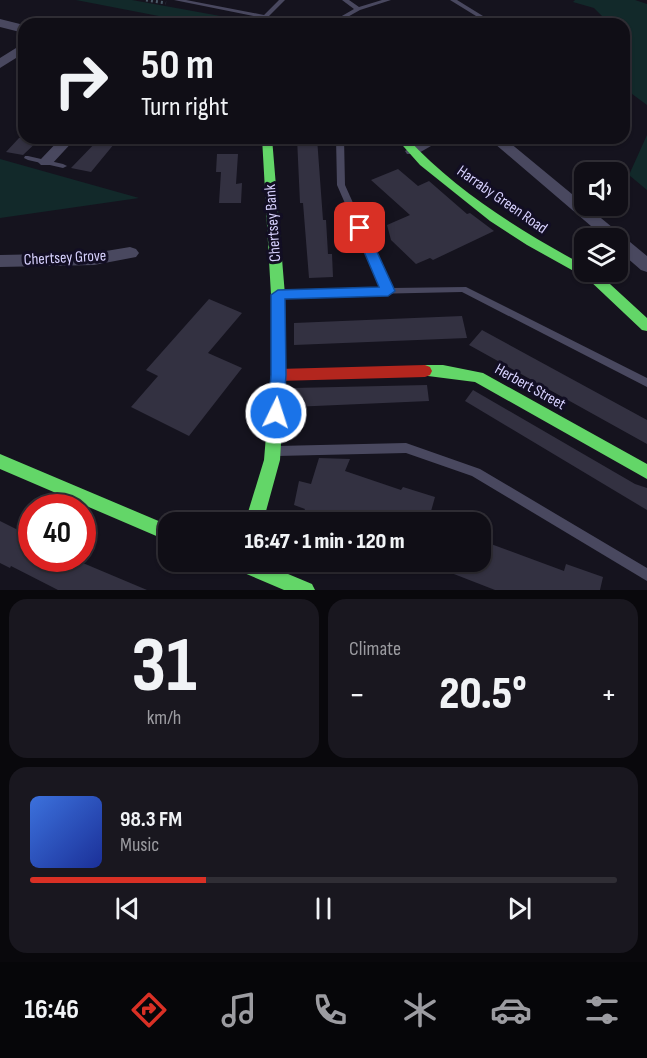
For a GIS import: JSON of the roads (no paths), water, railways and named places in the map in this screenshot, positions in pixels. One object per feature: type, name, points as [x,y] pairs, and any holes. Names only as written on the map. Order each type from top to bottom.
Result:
[{"type":"street","points":[[0,23],[18,28]]},
{"type":"street","points":[[0,64],[18,51]]},
{"type":"street","points":[[46,162],[63,144]]},
{"type":"street","name":"Chertsey Bank","points":[[257,512],[273,452],[278,375],[278,295],[267,144]]},
{"type":"street","name":"Harraby Green Road","points":[[406,144],[424,164],[508,228],[593,276],[647,326]]},
{"type":"street","points":[[412,151],[426,144]]},
{"type":"street","points":[[502,144],[602,228]]},
{"type":"street","points":[[628,250],[647,266]]},
{"type":"street","name":"Chertsey Grove","points":[[0,261],[94,259],[130,253]]},
{"type":"street","name":"Herbert Street","points":[[278,375],[443,370],[478,377],[647,472]]},
{"type":"street","points":[[0,461],[158,529]]},
{"type":"street","points":[[264,572],[306,590]]},
{"type":"lane","points":[[177,0],[268,18]]},
{"type":"lane","points":[[265,17],[282,0]]},
{"type":"lane","points":[[345,0],[358,9]]},
{"type":"lane","points":[[342,18],[358,9],[388,0]]},
{"type":"lane","points":[[453,0],[483,18]]},
{"type":"lane","points":[[340,144],[341,185],[388,291]]},
{"type":"lane","points":[[28,158],[63,166]]},
{"type":"lane","points":[[278,295],[463,289],[647,382]]},
{"type":"lane","points":[[273,452],[406,448],[476,472],[647,575]]}]
